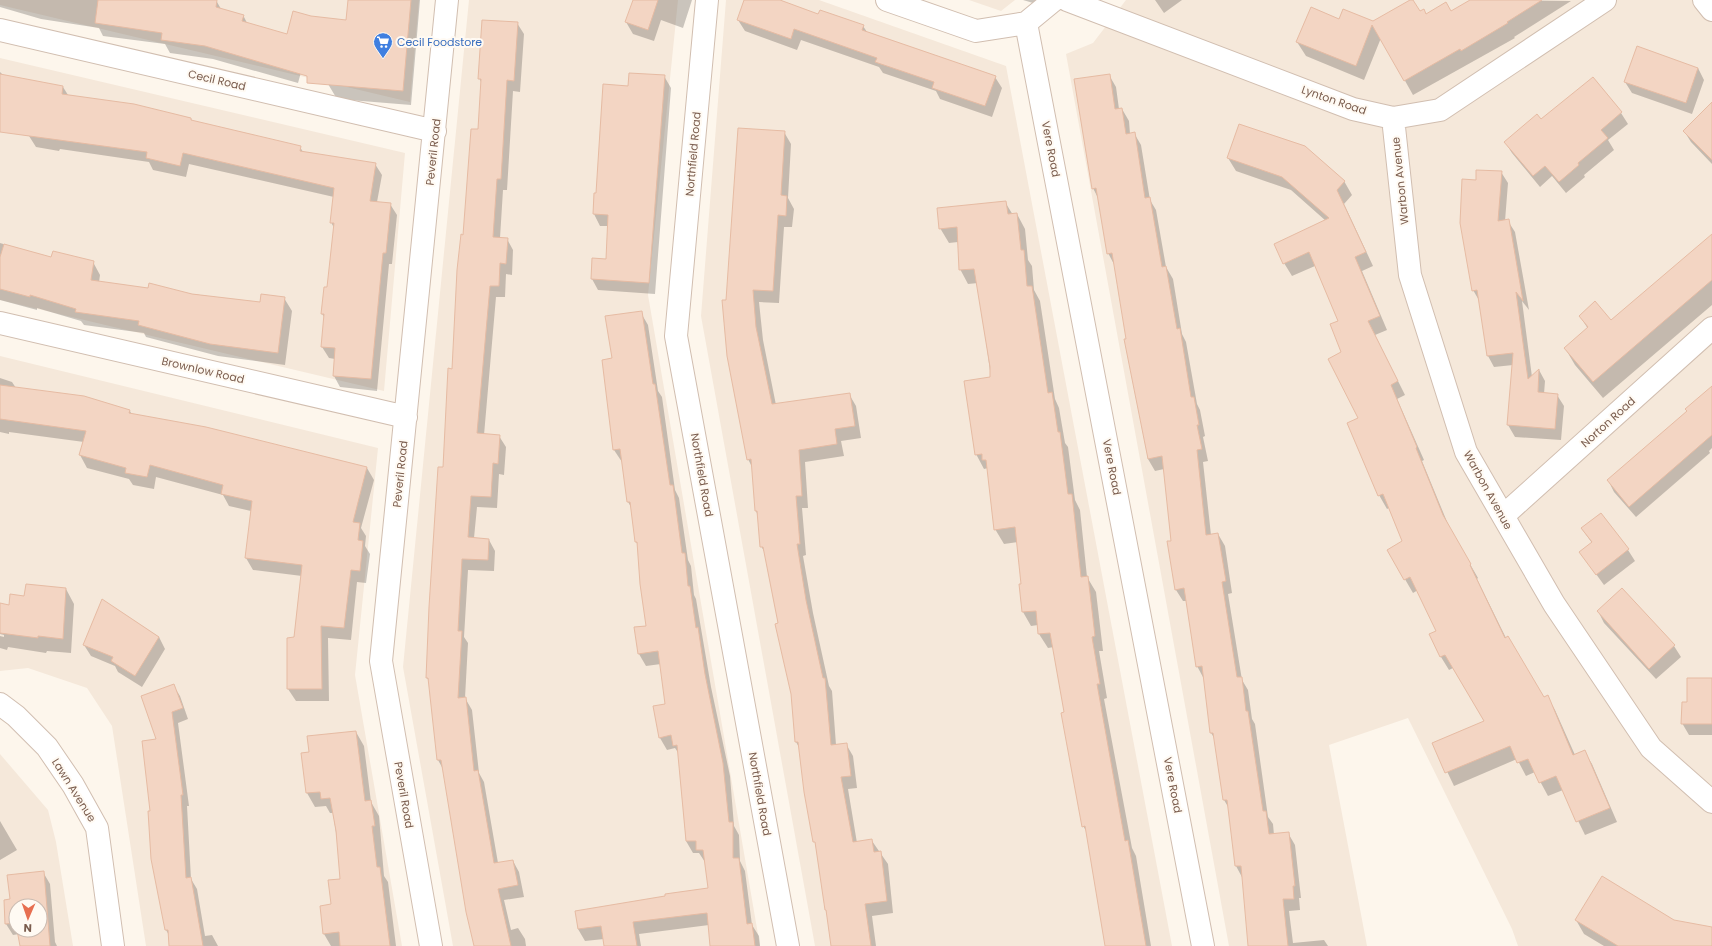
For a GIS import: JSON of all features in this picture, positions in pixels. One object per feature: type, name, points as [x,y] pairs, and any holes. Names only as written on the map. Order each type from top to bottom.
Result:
[{"type":"street","name":"Peveril Road","points":[[431,946],[381,661],[447,0]]},
{"type":"street","name":"Northfield Road","points":[[707,0],[676,336],[788,946]]},
{"type":"street","points":[[887,0],[976,31],[1026,23],[1054,0]]},
{"type":"street","name":"Lynton Road","points":[[1067,0],[1353,109],[1393,118],[1440,110],[1605,0]]},
{"type":"street","points":[[1704,0],[1712,10]]},
{"type":"street","name":"Vere Road","points":[[1026,23],[1203,946]]},
{"type":"street","name":"Cecil Road","points":[[0,30],[435,131]]},
{"type":"street","name":"Warbon Avenue","points":[[1393,118],[1410,275],[1466,452],[1554,604],[1651,748],[1711,800]]},
{"type":"street","name":"Brownlow Road","points":[[0,323],[406,417]]},
{"type":"street","name":"Norton Road","points":[[1503,516],[1712,328]]},
{"type":"street","name":"Lawn Avenue","points":[[0,704],[16,716],[47,747],[73,785],[97,828],[113,946]]},
{"type":"shaded area","points":[[0,0],[419,0],[410,102],[0,5]]},
{"type":"shaded area","points":[[469,0],[678,0],[648,295],[760,946],[453,946],[403,667]]},
{"type":"shaded area","points":[[726,0],[819,0],[1006,66],[1172,946],[815,946],[701,316]]},
{"type":"shaded area","points":[[969,0],[1015,0],[1001,11]]},
{"type":"shaded area","points":[[1126,0],[1712,0],[1712,946],[1518,946],[1512,929],[1408,718],[1329,745],[1367,946],[1229,946],[1066,54],[1093,43]]},
{"type":"shaded area","points":[[0,58],[405,153],[384,391],[0,300]]},
{"type":"shaded area","points":[[0,356],[378,448],[355,675],[402,946],[146,946],[112,726],[87,688],[28,668],[0,671]]},
{"type":"shaded area","points":[[0,754],[48,810],[56,842],[73,946],[0,946]]},
{"type":"building","points":[[98,0],[217,0],[216,7],[244,15],[242,21],[287,34],[293,11],[311,16],[346,20],[348,0],[411,0],[403,91],[307,83],[307,76],[205,46],[161,40],[162,33],[95,23]]},
{"type":"building","points":[[633,0],[658,0],[648,30],[625,22]]},
{"type":"building","points":[[744,0],[780,0],[818,14],[820,10],[864,25],[862,30],[996,76],[985,106],[932,88],[934,82],[875,62],[877,58],[794,29],[791,39],[737,20]]},
{"type":"building","points":[[1410,0],[1413,0],[1420,11],[1424,9],[1426,14],[1446,2],[1451,11],[1470,0],[1542,0],[1507,22],[1508,23],[1461,51],[1460,49],[1404,81],[1372,25],[1356,66],[1296,42],[1311,7],[1339,19],[1343,9],[1373,21]]},
{"type":"building","points":[[482,20],[518,22],[514,81],[507,80],[501,179],[497,179],[493,237],[508,238],[506,264],[500,263],[499,286],[490,286],[477,433],[500,435],[498,464],[493,463],[491,497],[471,496],[468,537],[489,539],[488,560],[462,559],[458,631],[462,631],[458,698],[466,697],[474,771],[478,770],[494,863],[513,860],[518,885],[498,889],[511,946],[474,946],[466,912],[441,760],[437,760],[428,678],[426,678],[438,467],[443,467],[448,368],[452,369],[457,270],[461,234],[463,235],[471,129],[478,129],[481,79],[478,79]]},
{"type":"building","points":[[1637,46],[1698,68],[1686,103],[1624,82]]},
{"type":"building","points":[[629,73],[665,75],[649,283],[591,279],[592,258],[606,259],[608,215],[593,214],[594,193],[596,193],[603,84],[628,86]]},
{"type":"building","points":[[0,74],[63,86],[62,94],[134,104],[191,118],[191,120],[301,146],[300,151],[376,163],[370,201],[391,203],[386,253],[383,253],[371,379],[333,376],[335,348],[321,347],[324,314],[321,314],[324,287],[327,287],[334,223],[330,223],[334,188],[183,153],[180,166],[146,158],[147,152],[0,132]]},
{"type":"building","points":[[1110,74],[1115,109],[1122,108],[1126,134],[1135,132],[1145,198],[1150,197],[1162,267],[1166,266],[1177,329],[1180,328],[1191,397],[1194,397],[1199,425],[1197,425],[1202,449],[1197,450],[1206,535],[1218,533],[1226,581],[1222,582],[1237,677],[1242,677],[1246,711],[1248,711],[1263,811],[1266,811],[1269,834],[1289,832],[1295,886],[1293,886],[1294,899],[1283,899],[1288,946],[1248,946],[1241,866],[1235,866],[1227,800],[1223,800],[1213,733],[1210,733],[1202,666],[1196,667],[1184,588],[1175,590],[1167,541],[1171,541],[1162,456],[1148,459],[1124,339],[1126,339],[1112,253],[1107,254],[1096,188],[1092,189],[1074,79]]},
{"type":"building","points":[[1593,77],[1622,112],[1601,130],[1608,138],[1578,163],[1579,165],[1559,182],[1545,166],[1533,176],[1504,142],[1537,114],[1541,119]]},
{"type":"building","points":[[1712,102],[1712,160],[1683,131]]},
{"type":"building","points":[[1239,124],[1305,146],[1345,181],[1337,190],[1366,252],[1355,257],[1380,316],[1368,321],[1398,381],[1391,385],[1443,515],[1471,564],[1470,565],[1505,638],[1508,636],[1544,697],[1548,695],[1573,755],[1585,750],[1610,808],[1576,822],[1556,776],[1539,783],[1528,759],[1517,763],[1510,746],[1445,773],[1432,743],[1484,721],[1445,655],[1440,657],[1429,634],[1436,631],[1410,577],[1404,580],[1387,550],[1402,541],[1383,494],[1378,496],[1347,423],[1358,418],[1328,359],[1341,352],[1330,324],[1338,321],[1309,252],[1283,264],[1274,244],[1329,218],[1282,177],[1227,158]]},
{"type":"building","points":[[738,128],[785,131],[781,195],[787,196],[786,216],[778,215],[773,291],[753,290],[756,327],[772,404],[850,393],[855,426],[835,429],[837,444],[799,450],[802,496],[796,496],[800,544],[797,544],[806,600],[823,678],[825,678],[831,745],[847,743],[851,776],[841,777],[853,842],[872,839],[874,852],[881,851],[887,901],[865,904],[871,946],[831,946],[815,842],[813,842],[804,792],[798,742],[795,742],[791,694],[775,624],[778,623],[763,547],[760,547],[757,511],[755,511],[751,459],[747,460],[727,356],[722,300],[726,300]]},
{"type":"building","points":[[1476,170],[1502,171],[1498,221],[1509,219],[1523,301],[1516,292],[1528,379],[1539,369],[1538,392],[1558,394],[1555,429],[1507,425],[1513,353],[1487,356],[1477,290],[1472,291],[1460,223],[1462,179],[1476,180]]},
{"type":"building","points":[[1006,201],[1008,214],[1017,213],[1021,250],[1024,250],[1027,286],[1032,286],[1048,393],[1052,392],[1058,432],[1060,432],[1068,494],[1072,494],[1081,577],[1088,576],[1095,636],[1092,637],[1100,684],[1097,684],[1125,841],[1128,840],[1146,946],[1105,946],[1085,826],[1082,827],[1061,713],[1064,712],[1050,633],[1038,634],[1036,611],[1022,612],[1019,584],[1021,584],[1015,527],[994,530],[986,460],[982,460],[982,454],[975,455],[964,381],[990,377],[990,367],[974,269],[959,270],[957,227],[939,229],[937,208]]},
{"type":"building","points":[[1712,234],[1712,280],[1593,382],[1564,348],[1588,327],[1579,316],[1595,301],[1611,320]]},
{"type":"building","points":[[4,244],[51,257],[53,251],[94,261],[91,280],[148,288],[149,283],[192,294],[260,302],[261,294],[285,297],[278,353],[210,344],[138,325],[139,321],[75,312],[76,309],[30,295],[30,297],[0,289],[0,257]]},
{"type":"building","points":[[642,311],[653,384],[655,384],[670,485],[673,485],[682,553],[685,553],[688,586],[690,586],[696,628],[698,627],[705,674],[723,763],[729,822],[733,822],[733,858],[739,858],[747,924],[752,923],[755,946],[710,946],[707,913],[633,922],[637,946],[604,946],[601,926],[578,929],[575,911],[665,896],[665,894],[708,888],[703,850],[696,850],[696,841],[686,841],[677,745],[673,746],[671,735],[659,738],[653,706],[665,704],[658,651],[638,654],[634,627],[646,626],[640,584],[637,542],[635,542],[630,502],[627,502],[620,449],[613,450],[602,360],[612,358],[605,316]]},
{"type":"building","points":[[0,385],[84,396],[130,410],[129,413],[206,427],[367,467],[353,522],[360,523],[358,540],[363,541],[360,571],[351,570],[344,628],[321,626],[322,689],[287,689],[287,638],[294,637],[302,565],[245,558],[252,501],[221,494],[223,485],[150,465],[147,477],[125,473],[126,468],[79,455],[86,431],[0,419]]},
{"type":"building","points":[[1712,386],[1712,435],[1629,507],[1607,480],[1687,411],[1685,409]]},
{"type":"building","points":[[1601,513],[1629,549],[1596,575],[1579,552],[1592,542],[1581,528]]},
{"type":"building","points":[[26,584],[66,588],[63,639],[38,636],[38,638],[0,633],[0,603],[9,605],[10,594],[24,596]]},
{"type":"building","points":[[1622,588],[1675,645],[1649,669],[1597,611]]},
{"type":"building","points":[[102,599],[159,637],[135,676],[111,661],[113,657],[83,645]]},
{"type":"building","points":[[1687,678],[1712,678],[1712,724],[1681,724],[1682,702],[1687,702]]},
{"type":"building","points":[[174,684],[183,708],[172,712],[183,795],[181,795],[186,878],[191,877],[203,946],[169,946],[168,930],[165,930],[151,859],[148,811],[150,811],[142,741],[156,739],[141,696]]},
{"type":"building","points":[[356,731],[365,801],[371,800],[375,826],[372,826],[377,867],[380,867],[390,946],[340,946],[339,932],[323,934],[320,906],[331,904],[328,880],[340,879],[336,831],[330,798],[321,799],[320,792],[306,793],[301,753],[309,752],[307,736]]},
{"type":"building","points":[[44,871],[46,898],[10,898],[7,875]]},
{"type":"building","points":[[1602,876],[1674,920],[1712,927],[1712,946],[1618,946],[1575,920]]},
{"type":"building","points":[[8,899],[8,924],[5,924],[4,900]]},
{"type":"building","points":[[48,921],[50,946],[20,946],[18,938],[48,938]]},
{"type":"place","name":"Cecil Foodstore","points":[[383,59]]}]
